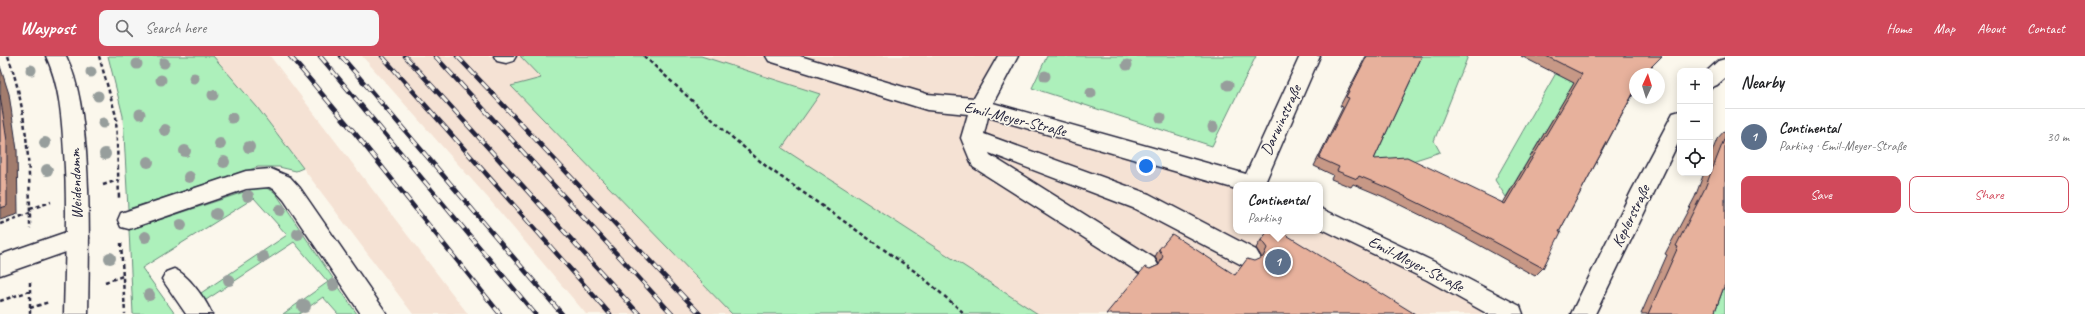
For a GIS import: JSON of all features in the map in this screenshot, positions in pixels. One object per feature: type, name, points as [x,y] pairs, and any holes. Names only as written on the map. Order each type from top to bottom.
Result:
[{"type":"street","name":"Weidendamm","points":[[56,56],[63,71],[73,120],[78,193],[76,314]]},
{"type":"street","name":"Emil-Meyer-Straße","points":[[776,56],[927,102],[980,107],[1242,182]]},
{"type":"street","points":[[1008,56],[980,107],[972,138],[981,161],[1146,265]]},
{"type":"street","name":"Darwinstraße","points":[[1253,182],[1310,56]]},
{"type":"street","points":[[1713,77],[1725,66]]},
{"type":"street","name":"Keplerstraße","points":[[1583,314],[1640,196],[1677,125]]},
{"type":"street","points":[[972,138],[1142,201],[1248,258]]},
{"type":"street","points":[[123,219],[246,180],[271,178],[282,183],[292,194],[375,314]]},
{"type":"street","name":"Emil-Meyer-Straße","points":[[1323,218],[1436,273],[1511,314]]},
{"type":"street","points":[[0,265],[78,238]]},
{"type":"street","points":[[174,279],[200,314]]},
{"type":"path","points":[[8,56],[13,68],[26,118],[30,149],[30,314]]},
{"type":"path","points":[[100,56],[116,116],[123,219],[125,314]]},
{"type":"path","points":[[644,56],[726,133],[767,167],[920,275],[965,314]]},
{"type":"path","points":[[0,224],[30,213]]},
{"type":"path","points":[[0,301],[30,291]]},
{"type":"shaded area","points":[[213,56],[270,56],[468,314],[413,314],[257,107]]},
{"type":"shaded area","points":[[362,56],[1008,56],[980,106],[1233,184],[1233,234],[1323,234],[1323,219],[1511,314],[586,314],[488,198]]},
{"type":"green space","points":[[108,56],[213,56],[257,107],[303,168],[296,171],[279,167],[258,167],[128,209],[123,116]]},
{"type":"green space","points":[[520,56],[701,56],[820,94],[782,148],[1038,314],[732,314],[511,86],[541,78]]},
{"type":"green space","points":[[1047,56],[1256,56],[1212,146],[1032,88]]},
{"type":"green space","points":[[1420,56],[1468,56],[1434,141],[1440,152],[1397,166],[1396,169],[1372,158]]},
{"type":"green space","points":[[1556,73],[1574,83],[1506,197],[1495,180]]},
{"type":"green space","points":[[266,188],[273,191],[277,195],[357,314],[338,314],[323,297],[299,314],[283,314],[328,282],[294,242],[203,302],[198,295],[287,235],[254,198],[142,268],[175,314],[133,314],[129,230],[253,189]]},
{"type":"green space","points":[[1725,261],[1725,314],[1704,314]]},
{"type":"building","points":[[1367,56],[1422,56],[1374,159],[1407,157],[1505,204],[1582,74],[1546,56],[1662,56],[1650,68],[1629,68],[1629,101],[1559,232],[1561,232],[1543,268],[1467,227],[1390,189],[1359,176],[1357,179],[1337,171],[1339,167],[1319,158],[1349,98],[1346,97]]},
{"type":"building","points":[[0,95],[7,141],[7,206],[0,208]]},
{"type":"building","points":[[1725,137],[1725,284],[1714,314],[1648,314],[1678,247],[1676,246],[1710,176],[1713,176],[1713,168]]},
{"type":"building","points":[[1172,234],[1235,275],[1247,259],[1254,261],[1263,257],[1267,248],[1261,240],[1266,234],[1285,234],[1415,314],[1106,314],[1145,267],[1150,269],[1159,265],[1163,256],[1159,249]]},
{"type":"railway","points":[[290,56],[354,132],[500,314]]},
{"type":"railway","points":[[320,56],[535,314]]},
{"type":"railway","points":[[341,56],[562,314]]},
{"type":"railway","points":[[382,56],[610,314]]},
{"type":"railway","points":[[405,56],[639,314]]},
{"type":"railway","points":[[435,56],[672,314]]},
{"type":"railway","points":[[457,56],[700,314]]},
{"type":"place","name":"Continental","points":[[1278,262]]}]
